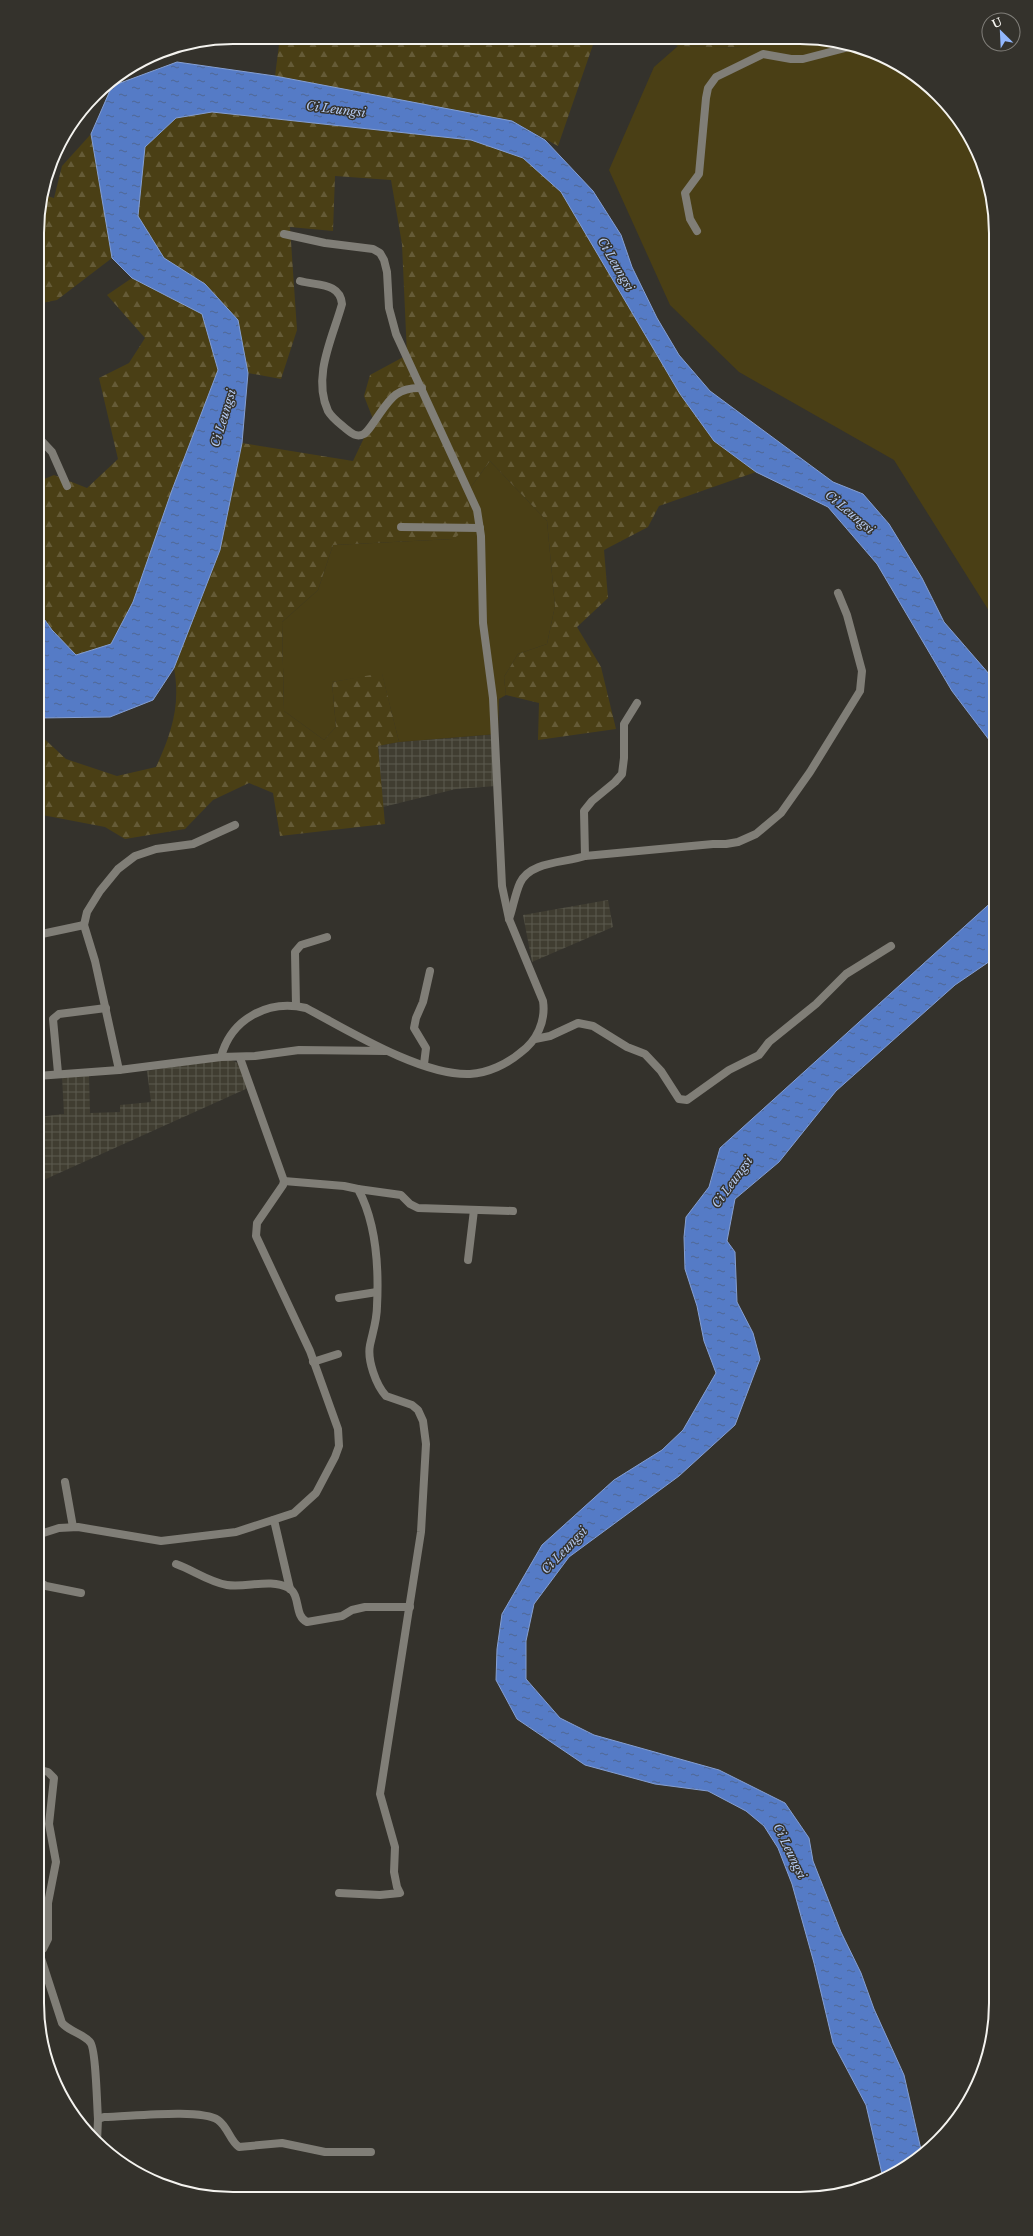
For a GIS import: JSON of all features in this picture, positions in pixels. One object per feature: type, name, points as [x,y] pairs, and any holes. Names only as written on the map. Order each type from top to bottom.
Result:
[{"type":"street","points":[[697,231],[690,219],[685,193],[699,174],[706,98],[708,88],[716,77],[762,54],[791,59],[803,59],[842,49]]},
{"type":"street","points":[[221,1057],[226,1041],[243,1020],[252,1014],[277,1006],[296,1006],[306,1008],[387,1051],[456,1074],[472,1074],[486,1071],[515,1057],[535,1039],[543,1017],[543,1000],[510,919],[502,886],[493,698],[481,601],[480,528],[474,504],[422,388],[401,346],[391,320],[387,296],[387,272],[384,260],[380,253],[373,249],[325,243],[284,234]]},
{"type":"street","points":[[300,281],[331,287],[338,291],[342,297],[342,304],[326,352],[323,376],[324,397],[328,411],[352,434],[360,435],[367,431],[396,393],[406,388],[422,388]]},
{"type":"street","points":[[44,443],[52,452],[67,486]]},
{"type":"street","points":[[401,527],[480,528]]},
{"type":"street","points":[[510,919],[520,883],[527,874],[539,867],[585,856],[726,844],[756,834],[781,813],[810,772],[860,691],[862,671],[847,615],[838,593]]},
{"type":"street","points":[[585,856],[584,811],[592,800],[615,782],[622,774],[624,758],[624,724],[637,703]]},
{"type":"street","points":[[119,1070],[106,1008],[84,925],[87,912],[100,891],[118,869],[128,860],[142,852],[200,842],[235,825]]},
{"type":"street","points":[[44,934],[84,925]]},
{"type":"street","points":[[296,1006],[295,952],[301,945],[327,936]]},
{"type":"street","points":[[535,1039],[550,1036],[578,1024],[593,1026],[627,1047],[645,1054],[661,1071],[679,1099],[687,1100],[725,1072],[759,1054],[769,1042],[816,1004],[846,974],[891,946]]},
{"type":"street","points":[[424,1064],[426,1048],[414,1028],[416,1018],[423,1002],[430,971]]},
{"type":"street","points":[[58,1073],[53,1019],[59,1014],[106,1008]]},
{"type":"street","points":[[44,1075],[119,1070],[221,1057],[240,1058],[299,1050],[387,1051]]},
{"type":"street","points":[[44,1533],[73,1527],[161,1541],[236,1532],[294,1513],[316,1493],[331,1467],[339,1446],[338,1429],[313,1362],[255,1231],[257,1222],[283,1185],[284,1181],[240,1058]]},
{"type":"street","points":[[284,1181],[401,1195],[413,1207],[418,1208],[513,1211]]},
{"type":"street","points":[[339,1893],[380,1896],[400,1894],[396,1886],[394,1867],[395,1847],[380,1794],[421,1532],[426,1434],[418,1410],[412,1405],[386,1396],[376,1378],[369,1354],[376,1323],[377,1252],[368,1211],[358,1189]]},
{"type":"street","points":[[468,1260],[474,1210]]},
{"type":"street","points":[[338,1298],[377,1292]]},
{"type":"street","points":[[313,1362],[338,1354]]},
{"type":"street","points":[[65,1482],[73,1527]]},
{"type":"street","points":[[274,1520],[290,1589],[295,1597],[300,1616],[307,1622],[342,1616],[352,1610],[364,1607],[410,1607]]},
{"type":"street","points":[[176,1564],[228,1585],[275,1583],[290,1589]]},
{"type":"street","points":[[44,1585],[82,1593]]},
{"type":"street","points":[[44,1771],[48,1772],[54,1778],[49,1824],[56,1862],[48,1903],[48,1939],[44,1947]]},
{"type":"street","points":[[44,1970],[62,2023],[68,2029],[87,2038],[93,2049],[98,2119],[97,2135]]},
{"type":"street","points":[[98,2119],[150,2114],[204,2116],[216,2119],[221,2123],[239,2147],[282,2143],[325,2152],[371,2152]]},
{"type":"shaded area","points":[[498,734],[496,786],[456,789],[383,807],[378,746],[399,742]]},
{"type":"shaded area","points":[[608,900],[613,927],[532,962],[523,915]]},
{"type":"shaded area","points":[[226,1058],[240,1064],[248,1088],[44,1180],[44,1116],[64,1114],[62,1077],[89,1076],[90,1113],[120,1112],[120,1105],[151,1102],[147,1071]]},
{"type":"green space","points":[[279,44],[593,44],[558,146],[512,121],[275,76]]},
{"type":"green space","points":[[672,44],[750,44],[747,48],[678,46]]},
{"type":"green space","points":[[750,44],[812,44],[849,50],[884,63],[915,83],[934,99],[950,118],[970,149],[983,184],[989,221],[989,611],[894,460],[739,372],[670,305],[609,170],[654,67],[678,46],[747,48]]},
{"type":"green space","points":[[212,112],[471,140],[523,158],[561,192],[680,394],[714,441],[756,472],[659,506],[648,527],[604,550],[608,598],[577,627],[601,667],[616,729],[538,740],[539,703],[506,695],[504,677],[518,654],[547,644],[555,606],[547,521],[490,461],[467,492],[472,525],[453,539],[333,545],[318,590],[282,622],[284,711],[324,740],[336,727],[332,682],[382,673],[399,742],[378,746],[385,824],[280,836],[273,793],[249,783],[213,800],[185,829],[125,839],[105,827],[44,815],[44,739],[66,759],[117,776],[156,767],[166,743],[173,719],[176,695],[174,668],[220,550],[242,443],[353,461],[373,419],[364,396],[370,375],[407,355],[402,244],[391,180],[335,176],[333,231],[290,227],[297,330],[281,379],[248,373],[238,320],[205,284],[164,258],[138,216],[145,147],[175,118]]},
{"type":"green space","points":[[91,134],[112,258],[57,300],[44,303],[44,221],[48,196],[54,198],[62,166]]},
{"type":"green space","points":[[132,278],[202,314],[218,370],[173,487],[133,602],[111,644],[76,655],[52,630],[44,618],[44,479],[54,475],[87,488],[118,459],[99,378],[129,363],[145,338],[107,295]]},
{"type":"green space","points":[[490,461],[547,521],[555,606],[547,644],[518,654],[504,677],[506,695],[499,699],[498,734],[399,742],[382,674],[332,682],[336,727],[324,740],[284,711],[282,622],[318,590],[333,545],[453,539],[467,492]]},
{"type":"water","name":"Ci Leungsi","points":[[177,62],[275,76],[512,121],[545,140],[593,191],[621,235],[632,267],[657,318],[679,355],[710,391],[833,482],[863,494],[889,524],[922,578],[944,622],[989,674],[989,740],[952,691],[877,564],[828,507],[756,472],[714,441],[680,394],[561,192],[523,158],[471,140],[212,112],[176,118],[145,147],[138,216],[164,258],[205,284],[238,320],[248,373],[242,443],[220,550],[174,668],[153,700],[110,717],[44,718],[44,619],[52,630],[76,655],[111,644],[133,602],[172,490],[218,370],[202,314],[132,278],[112,258],[91,134],[111,89],[116,84]]},
{"type":"water","name":"Ci Leungsi","points":[[989,904],[989,962],[955,985],[836,1091],[779,1162],[735,1199],[727,1241],[735,1252],[737,1302],[753,1333],[760,1359],[735,1425],[679,1476],[569,1557],[534,1604],[526,1641],[526,1679],[560,1718],[594,1735],[719,1770],[785,1803],[809,1838],[813,1861],[841,1932],[861,1973],[874,2009],[904,2075],[921,2148],[882,2174],[866,2105],[833,2043],[814,1963],[792,1884],[778,1848],[764,1826],[746,1811],[708,1791],[655,1784],[585,1765],[517,1719],[496,1680],[497,1649],[502,1614],[542,1545],[614,1480],[662,1450],[683,1430],[716,1373],[704,1341],[697,1306],[685,1269],[684,1237],[686,1217],[709,1187],[720,1148]]}]
